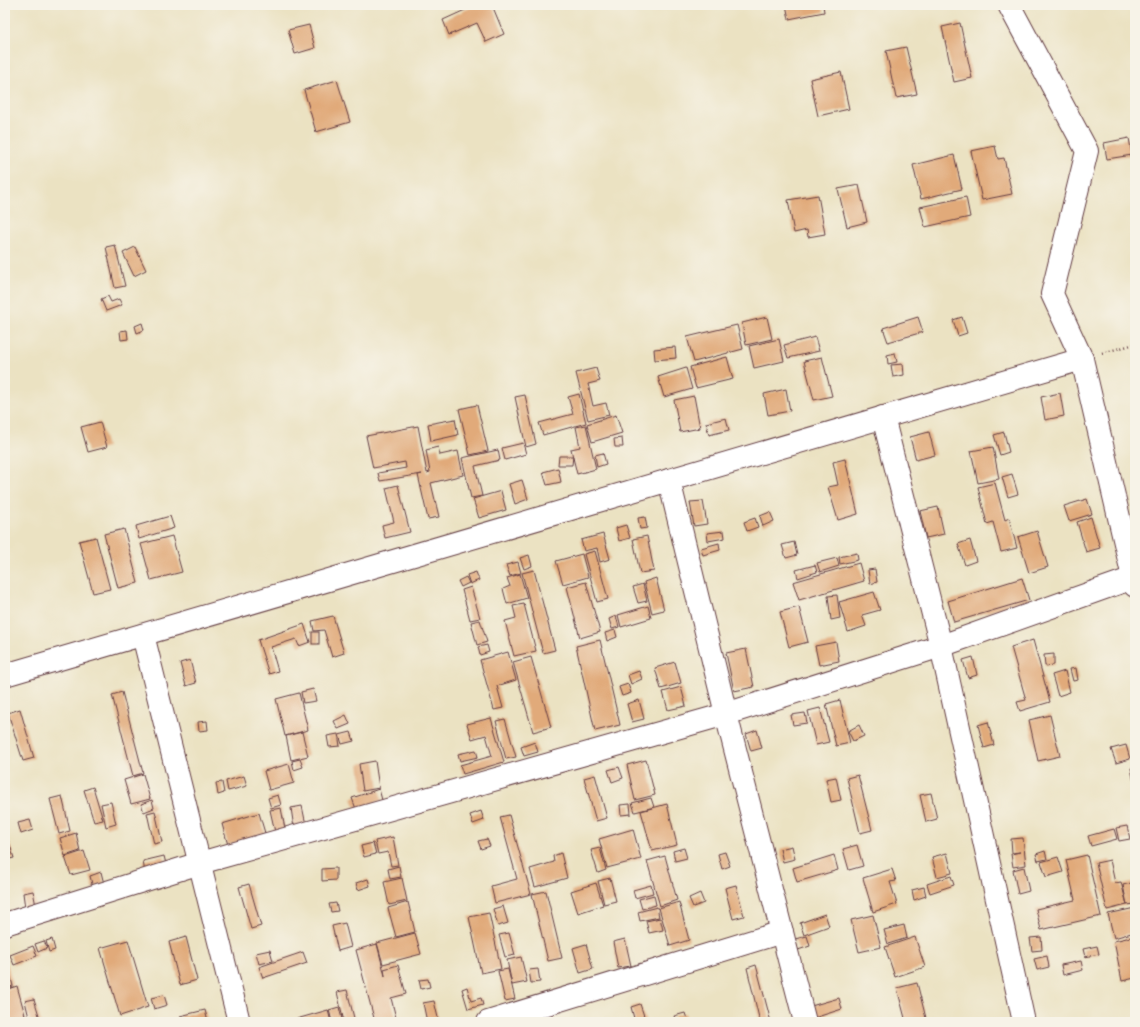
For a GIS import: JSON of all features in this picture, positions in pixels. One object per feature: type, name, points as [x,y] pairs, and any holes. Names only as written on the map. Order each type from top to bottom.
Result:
[{"type":"street","points":[[5,924],[200,863],[726,714],[941,646],[1134,582],[1082,359],[1052,294],[1087,151],[1010,5]]},
{"type":"street","points":[[5,675],[1082,359]]},
{"type":"street","points":[[883,417],[941,646],[1024,1022]]},
{"type":"street","points":[[669,480],[726,714],[805,1022]]},
{"type":"street","points":[[143,635],[239,1022]]},
{"type":"street","points":[[488,1022],[782,932]]},
{"type":"path","points":[[1082,359],[1135,344]]},
{"type":"building","points":[[476,5],[492,5],[504,34],[486,42],[477,23],[449,35],[443,20]]},
{"type":"building","points":[[786,5],[823,5],[824,12],[789,19]]},
{"type":"building","points":[[960,23],[972,78],[954,82],[942,27]]},
{"type":"building","points":[[309,25],[315,48],[295,54],[288,30]]},
{"type":"building","points":[[906,47],[917,94],[896,98],[886,51]]},
{"type":"building","points":[[841,72],[849,109],[818,116],[810,79]]},
{"type":"building","points":[[337,80],[350,122],[316,132],[304,90]]},
{"type":"building","points":[[1129,138],[1132,155],[1107,159],[1104,143]]},
{"type":"building","points":[[995,146],[998,159],[1004,158],[1012,194],[982,200],[971,151]]},
{"type":"building","points":[[954,155],[962,189],[921,199],[913,165]]},
{"type":"building","points":[[859,185],[867,222],[847,227],[838,189]]},
{"type":"building","points":[[818,195],[825,234],[808,237],[807,230],[794,233],[788,200]]},
{"type":"building","points":[[966,197],[970,217],[925,227],[920,207]]},
{"type":"building","points":[[115,245],[125,286],[115,288],[106,247]]},
{"type":"building","points":[[135,247],[146,270],[134,276],[123,253]]},
{"type":"building","points":[[108,296],[111,302],[119,299],[122,305],[106,311],[101,299]]},
{"type":"building","points":[[767,317],[772,339],[746,345],[742,323]]},
{"type":"building","points":[[918,317],[923,332],[888,342],[883,328]]},
{"type":"building","points":[[962,317],[967,333],[958,336],[953,320]]},
{"type":"building","points":[[142,323],[144,330],[137,333],[135,326]]},
{"type":"building","points":[[737,325],[743,349],[694,362],[687,337]]},
{"type":"building","points":[[127,330],[128,339],[121,340],[120,331]]},
{"type":"building","points":[[815,337],[819,351],[788,358],[784,345]]},
{"type":"building","points":[[779,339],[784,361],[754,368],[749,346]]},
{"type":"building","points":[[675,347],[676,358],[655,360],[654,349]]},
{"type":"building","points":[[895,353],[897,362],[888,364],[887,355]]},
{"type":"building","points":[[727,357],[733,379],[696,388],[690,367]]},
{"type":"building","points":[[822,357],[832,396],[814,400],[804,361]]},
{"type":"building","points":[[903,364],[904,375],[893,377],[891,365]]},
{"type":"building","points":[[596,368],[600,381],[588,384],[593,406],[606,403],[609,415],[588,420],[576,373]]},
{"type":"building","points":[[686,368],[692,389],[664,397],[658,377]]},
{"type":"building","points":[[786,389],[790,411],[768,415],[764,394]]},
{"type":"building","points":[[1060,393],[1064,416],[1045,420],[1041,397]]},
{"type":"building","points":[[579,394],[586,423],[543,435],[539,423],[573,414],[568,397]]},
{"type":"building","points":[[525,395],[536,444],[526,447],[515,397]]},
{"type":"building","points":[[694,396],[700,428],[680,432],[674,400]]},
{"type":"building","points":[[477,405],[488,451],[470,455],[459,409]]},
{"type":"building","points":[[616,415],[622,433],[592,442],[587,424]]},
{"type":"building","points":[[726,418],[729,430],[709,435],[706,423]]},
{"type":"building","points":[[455,419],[458,435],[431,441],[428,424]]},
{"type":"building","points":[[100,422],[107,447],[88,452],[81,427]]},
{"type":"building","points":[[586,425],[596,469],[577,474],[571,449],[580,447],[576,427]]},
{"type":"building","points":[[418,426],[427,473],[430,472],[426,450],[438,447],[440,455],[458,451],[463,475],[431,483],[439,517],[428,519],[418,475],[422,474],[380,481],[378,473],[406,468],[405,462],[373,468],[366,436]]},
{"type":"building","points":[[929,432],[935,455],[916,460],[910,437]]},
{"type":"building","points":[[1004,432],[1009,452],[1000,455],[994,435]]},
{"type":"building","points":[[622,438],[623,447],[615,447],[614,439]]},
{"type":"building","points":[[523,443],[526,454],[505,460],[502,448]]},
{"type":"building","points":[[993,447],[999,479],[978,483],[971,451]]},
{"type":"building","points":[[498,450],[500,460],[475,466],[482,496],[471,498],[462,458]]},
{"type":"building","points":[[603,453],[606,464],[597,467],[595,455]]},
{"type":"building","points":[[559,456],[573,456],[572,465],[558,465]]},
{"type":"building","points":[[845,459],[858,514],[838,520],[828,487],[838,485],[833,462]]},
{"type":"building","points":[[558,468],[561,482],[547,485],[543,472]]},
{"type":"building","points":[[1012,474],[1018,494],[1008,497],[1002,477]]},
{"type":"building","points":[[522,480],[528,499],[515,504],[509,484]]},
{"type":"building","points":[[995,483],[1005,520],[1009,518],[1017,548],[1001,552],[993,522],[987,524],[978,487]]},
{"type":"building","points":[[398,485],[410,532],[385,538],[382,525],[394,522],[386,488]]},
{"type":"building","points":[[501,491],[506,510],[479,518],[473,499]]},
{"type":"building","points":[[1087,499],[1092,514],[1069,521],[1064,506]]},
{"type":"building","points":[[703,501],[707,524],[694,526],[690,502]]},
{"type":"building","points":[[938,507],[944,534],[926,538],[920,511]]},
{"type":"building","points":[[770,512],[774,521],[763,526],[760,516]]},
{"type":"building","points":[[170,516],[174,528],[139,539],[136,526]]},
{"type":"building","points":[[645,517],[647,528],[640,529],[638,518]]},
{"type":"building","points":[[1091,517],[1100,548],[1086,552],[1077,522]]},
{"type":"building","points":[[755,518],[758,527],[747,531],[744,522]]},
{"type":"building","points":[[626,525],[630,538],[619,541],[616,528]]},
{"type":"building","points":[[124,529],[138,583],[118,588],[104,534]]},
{"type":"building","points":[[724,531],[725,538],[708,541],[707,533]]},
{"type":"building","points":[[1037,531],[1048,567],[1029,573],[1018,537]]},
{"type":"building","points":[[603,534],[610,559],[600,562],[597,548],[584,551],[581,540]]},
{"type":"building","points":[[172,536],[182,572],[151,580],[141,544]]},
{"type":"building","points":[[647,536],[654,571],[640,573],[633,539]]},
{"type":"building","points":[[96,537],[110,589],[93,593],[79,541]]},
{"type":"building","points":[[970,540],[976,561],[965,565],[958,544]]},
{"type":"building","points":[[794,542],[797,555],[786,558],[782,545]]},
{"type":"building","points":[[719,543],[720,550],[703,555],[701,548]]},
{"type":"building","points":[[595,551],[608,599],[597,602],[584,554]]},
{"type":"building","points":[[857,553],[858,560],[840,564],[839,557]]},
{"type":"building","points":[[582,554],[588,577],[563,584],[556,561]]},
{"type":"building","points":[[529,555],[532,566],[524,569],[520,558]]},
{"type":"building","points":[[837,558],[839,566],[820,572],[817,563]]},
{"type":"building","points":[[518,562],[521,573],[510,576],[506,565]]},
{"type":"building","points":[[859,563],[864,581],[799,600],[793,582]]},
{"type":"building","points":[[815,565],[817,572],[798,578],[796,570]]},
{"type":"building","points":[[875,569],[877,582],[870,584],[868,570]]},
{"type":"building","points":[[534,570],[555,650],[543,653],[522,573]]},
{"type":"building","points":[[476,572],[479,580],[470,584],[467,575]]},
{"type":"building","points":[[520,574],[527,598],[507,604],[503,589],[510,586],[507,578]]},
{"type":"building","points":[[466,577],[469,583],[461,587],[458,581]]},
{"type":"building","points":[[656,578],[664,610],[652,613],[644,582]]},
{"type":"building","points":[[1022,578],[1029,600],[954,622],[948,601]]},
{"type":"building","points":[[586,582],[600,632],[580,638],[567,587]]},
{"type":"building","points":[[643,584],[647,601],[638,603],[633,587]]},
{"type":"building","points":[[471,587],[480,618],[470,620],[462,590]]},
{"type":"building","points":[[874,592],[880,610],[862,615],[866,626],[848,632],[839,602]]},
{"type":"building","points":[[837,595],[840,618],[831,620],[828,596]]},
{"type":"building","points":[[524,604],[536,651],[514,656],[505,621],[516,618],[513,606]]},
{"type":"building","points":[[648,606],[651,618],[621,627],[618,615]]},
{"type":"building","points":[[799,607],[808,642],[789,647],[780,612]]},
{"type":"building","points":[[333,616],[344,653],[332,657],[324,630],[314,631],[312,621]]},
{"type":"building","points":[[616,616],[619,627],[612,629],[609,619]]},
{"type":"building","points":[[480,620],[487,642],[477,645],[471,622]]},
{"type":"building","points":[[304,624],[310,642],[299,646],[296,639],[271,647],[278,671],[269,674],[258,640]]},
{"type":"building","points":[[615,630],[617,637],[607,641],[605,633]]},
{"type":"building","points":[[312,632],[319,632],[319,644],[312,644]]},
{"type":"building","points":[[600,640],[620,725],[595,731],[576,646]]},
{"type":"building","points":[[1033,640],[1050,702],[1020,711],[1017,702],[1026,700],[1011,647]]},
{"type":"building","points":[[836,642],[839,661],[819,665],[815,646]]},
{"type":"building","points":[[487,645],[489,652],[480,655],[478,647]]},
{"type":"building","points":[[746,649],[754,687],[734,691],[726,653]]},
{"type":"building","points":[[508,652],[516,680],[497,686],[503,708],[494,710],[480,660]]},
{"type":"building","points":[[1054,654],[1054,665],[1045,666],[1044,655]]},
{"type":"building","points":[[531,657],[551,727],[533,732],[513,662]]},
{"type":"building","points":[[973,657],[977,675],[968,678],[963,660]]},
{"type":"building","points":[[190,660],[196,683],[186,686],[180,663]]},
{"type":"building","points":[[675,662],[681,683],[661,689],[655,668]]},
{"type":"building","points":[[1076,668],[1078,680],[1073,681],[1070,669]]},
{"type":"building","points":[[639,671],[642,679],[631,684],[628,675]]},
{"type":"building","points":[[1065,671],[1070,692],[1058,696],[1052,675]]},
{"type":"building","points":[[628,684],[631,693],[622,696],[619,687]]},
{"type":"building","points":[[681,687],[686,706],[668,710],[663,692]]},
{"type":"building","points":[[313,689],[316,701],[303,703],[301,692]]},
{"type":"building","points":[[122,692],[143,773],[133,776],[112,695]]},
{"type":"building","points":[[299,693],[308,730],[285,736],[276,699]]},
{"type":"building","points":[[639,700],[644,719],[632,722],[627,704]]},
{"type":"building","points":[[840,700],[850,743],[836,746],[826,704]]},
{"type":"building","points":[[820,708],[829,742],[816,745],[808,711]]},
{"type":"building","points":[[20,709],[34,758],[23,761],[8,713]]},
{"type":"building","points":[[805,713],[807,723],[793,725],[791,715]]},
{"type":"building","points":[[346,715],[350,724],[338,729],[334,721]]},
{"type":"building","points":[[1050,715],[1060,756],[1038,761],[1029,720]]},
{"type":"building","points":[[491,718],[504,762],[463,774],[460,765],[492,756],[486,735],[472,739],[467,724]]},
{"type":"building","points":[[505,719],[516,757],[506,759],[496,721]]},
{"type":"building","points":[[207,721],[208,730],[199,731],[198,722]]},
{"type":"building","points":[[988,722],[994,745],[984,748],[978,725]]},
{"type":"building","points":[[859,725],[864,736],[853,741],[848,731]]},
{"type":"building","points":[[757,730],[762,748],[751,751],[746,734]]},
{"type":"building","points":[[302,732],[308,756],[291,760],[286,736]]},
{"type":"building","points":[[351,732],[354,741],[342,744],[339,735]]},
{"type":"building","points":[[338,734],[340,746],[329,747],[327,736]]},
{"type":"building","points":[[535,742],[538,752],[524,756],[521,747]]},
{"type":"building","points":[[1126,745],[1130,759],[1116,763],[1111,749]]},
{"type":"building","points":[[476,750],[478,757],[460,761],[458,754]]},
{"type":"building","points":[[300,759],[303,767],[294,770],[292,761]]},
{"type":"building","points":[[646,760],[655,795],[635,800],[627,765]]},
{"type":"building","points":[[375,761],[379,788],[363,791],[359,764]]},
{"type":"building","points":[[289,764],[294,783],[269,790],[264,771]]},
{"type":"building","points":[[619,767],[623,778],[612,782],[608,770]]},
{"type":"building","points":[[1135,767],[1135,783],[1134,783],[1131,768]]},
{"type":"building","points":[[143,774],[150,799],[131,804],[124,780]]},
{"type":"building","points":[[595,775],[607,818],[596,821],[584,778]]},
{"type":"building","points":[[858,775],[872,830],[860,833],[847,778]]},
{"type":"building","points":[[244,776],[247,786],[228,791],[226,781]]},
{"type":"building","points":[[836,777],[841,800],[831,802],[826,779]]},
{"type":"building","points":[[222,782],[224,793],[218,795],[216,783]]},
{"type":"building","points":[[93,787],[103,820],[94,822],[84,790]]},
{"type":"building","points":[[379,789],[382,800],[356,809],[352,798]]},
{"type":"building","points":[[931,793],[937,819],[926,822],[920,795]]},
{"type":"building","points":[[278,795],[281,805],[271,808],[268,798]]},
{"type":"building","points":[[62,796],[70,831],[59,834],[50,799]]},
{"type":"building","points":[[651,798],[654,807],[635,812],[632,803]]},
{"type":"building","points":[[152,800],[154,808],[144,812],[141,804]]},
{"type":"building","points":[[111,802],[116,824],[106,827],[101,804]]},
{"type":"building","points":[[630,804],[631,814],[621,815],[620,805]]},
{"type":"building","points":[[667,804],[677,845],[652,851],[641,811]]},
{"type":"building","points":[[302,806],[306,825],[294,828],[291,808]]},
{"type":"building","points":[[281,808],[285,829],[275,832],[270,810]]},
{"type":"building","points":[[155,811],[162,842],[154,844],[147,813]]},
{"type":"building","points":[[481,811],[484,820],[473,824],[470,815]]},
{"type":"building","points":[[259,813],[265,833],[228,845],[222,824]]},
{"type":"building","points":[[509,815],[531,894],[495,903],[491,886],[517,879],[500,817]]},
{"type":"building","points":[[30,820],[33,830],[21,834],[18,823]]},
{"type":"building","points":[[1127,826],[1130,839],[1119,841],[1116,828]]},
{"type":"building","points":[[633,829],[641,859],[607,868],[599,839]]},
{"type":"building","points":[[1114,829],[1117,839],[1091,846],[1088,836]]},
{"type":"building","points":[[5,830],[14,858],[5,860]]},
{"type":"building","points":[[76,833],[80,851],[65,856],[60,838]]},
{"type":"building","points":[[393,837],[398,865],[391,866],[388,852],[378,854],[375,841]]},
{"type":"building","points":[[1023,838],[1026,865],[1013,867],[1011,854],[1020,852],[1012,853],[1011,839]]},
{"type":"building","points":[[487,839],[490,846],[481,849],[478,841]]},
{"type":"building","points":[[373,843],[376,854],[364,857],[361,846]]},
{"type":"building","points":[[857,845],[863,866],[849,870],[843,849]]},
{"type":"building","points":[[792,846],[795,859],[783,862],[780,849]]},
{"type":"building","points":[[600,848],[606,870],[598,873],[591,850]]},
{"type":"building","points":[[684,848],[687,858],[675,861],[673,851]]},
{"type":"building","points":[[84,851],[90,870],[71,875],[65,857]]},
{"type":"building","points":[[1045,851],[1047,859],[1038,861],[1036,854]]},
{"type":"building","points":[[725,852],[730,866],[722,869],[718,854]]},
{"type":"building","points":[[561,853],[567,878],[535,887],[530,869],[554,862],[553,856]]},
{"type":"building","points":[[947,853],[952,873],[937,877],[932,857]]},
{"type":"building","points":[[834,855],[838,870],[797,882],[793,868]]},
{"type":"building","points":[[1087,855],[1101,916],[1041,930],[1036,909],[1075,900],[1066,860]]},
{"type":"building","points":[[164,856],[167,868],[145,873],[143,861]]},
{"type":"building","points":[[665,856],[677,900],[660,906],[647,861]]},
{"type":"building","points":[[1058,857],[1063,872],[1046,877],[1041,862]]},
{"type":"building","points":[[1110,860],[1115,883],[1121,882],[1127,905],[1107,910],[1096,863]]},
{"type":"building","points":[[399,866],[401,877],[390,879],[388,869]]},
{"type":"building","points":[[1024,867],[1029,891],[1018,894],[1013,870]]},
{"type":"building","points":[[336,868],[336,880],[322,881],[322,869]]},
{"type":"building","points":[[892,869],[896,881],[890,882],[897,904],[873,912],[863,878]]},
{"type":"building","points":[[101,872],[104,884],[93,888],[90,876]]},
{"type":"building","points":[[951,876],[954,885],[930,893],[927,884]]},
{"type":"building","points":[[402,878],[407,901],[389,905],[384,882]]},
{"type":"building","points":[[610,878],[616,901],[604,904],[598,881]]},
{"type":"building","points":[[368,879],[370,886],[358,890],[356,883]]},
{"type":"building","points":[[1135,882],[1135,904],[1127,905],[1123,885]]},
{"type":"building","points":[[596,883],[603,905],[578,913],[571,891]]},
{"type":"building","points":[[249,884],[261,926],[251,929],[239,887]]},
{"type":"building","points":[[651,885],[653,893],[635,898],[633,890]]},
{"type":"building","points":[[736,885],[744,916],[733,919],[725,888]]},
{"type":"building","points":[[924,887],[926,896],[914,900],[912,890]]},
{"type":"building","points":[[33,891],[36,906],[25,908],[23,893]]},
{"type":"building","points":[[546,891],[562,958],[548,961],[532,894]]},
{"type":"building","points":[[700,893],[704,903],[693,907],[689,898]]},
{"type":"building","points":[[654,895],[656,905],[642,909],[639,899]]},
{"type":"building","points":[[408,902],[415,932],[396,937],[388,908]]},
{"type":"building","points":[[679,902],[689,940],[670,946],[659,908]]},
{"type":"building","points":[[336,903],[338,911],[331,912],[329,904]]},
{"type":"building","points":[[503,906],[508,923],[498,926],[493,909]]},
{"type":"building","points":[[657,907],[659,917],[640,921],[638,912]]},
{"type":"building","points":[[1135,908],[1135,932],[1114,938],[1108,914]]},
{"type":"building","points":[[489,913],[501,969],[481,973],[469,917]]},
{"type":"building","points":[[825,914],[829,926],[804,935],[800,923]]},
{"type":"building","points":[[873,915],[881,947],[859,952],[851,920]]},
{"type":"building","points":[[660,918],[663,930],[649,933],[646,921]]},
{"type":"building","points":[[345,923],[351,947],[338,951],[332,926]]},
{"type":"building","points":[[904,925],[907,938],[888,944],[884,930]]},
{"type":"building","points":[[415,933],[421,954],[383,964],[377,943]]},
{"type":"building","points":[[509,933],[515,955],[505,957],[499,935]]},
{"type":"building","points":[[807,936],[810,946],[798,950],[795,939]]},
{"type":"building","points":[[1135,936],[1135,978],[1122,981],[1114,941]]},
{"type":"building","points":[[186,937],[197,980],[180,985],[169,942]]},
{"type":"building","points":[[915,937],[925,967],[895,977],[885,947]]},
{"type":"building","points":[[1041,937],[1042,950],[1032,951],[1030,938]]},
{"type":"building","points":[[52,939],[55,950],[49,952],[46,941]]},
{"type":"building","points":[[625,939],[631,966],[618,968],[613,942]]},
{"type":"building","points":[[128,940],[148,1007],[120,1016],[100,948]]},
{"type":"building","points":[[44,941],[47,948],[38,952],[35,944]]},
{"type":"building","points":[[377,944],[385,976],[384,969],[398,965],[406,994],[391,998],[397,1022],[375,1022],[356,950]]},
{"type":"building","points":[[586,944],[593,969],[580,973],[573,948]]},
{"type":"building","points":[[33,946],[37,956],[14,965],[10,955]]},
{"type":"building","points":[[1097,946],[1099,954],[1085,957],[1083,949]]},
{"type":"building","points":[[270,950],[273,961],[259,964],[256,953]]},
{"type":"building","points":[[303,952],[307,963],[263,978],[259,967]]},
{"type":"building","points":[[5,956],[13,986],[5,989]]},
{"type":"building","points":[[1047,956],[1049,967],[1037,970],[1034,959]]},
{"type":"building","points":[[521,957],[527,982],[512,985],[507,960]]},
{"type":"building","points":[[1081,961],[1083,970],[1063,975],[1061,965]]},
{"type":"building","points":[[756,965],[771,1022],[760,1022],[747,968]]},
{"type":"building","points":[[508,969],[515,999],[505,1001],[498,971]]},
{"type":"building","points":[[538,969],[540,982],[531,983],[529,970]]},
{"type":"building","points":[[428,979],[430,987],[421,989],[419,980]]},
{"type":"building","points":[[917,983],[927,1022],[906,1022],[897,988]]},
{"type":"building","points":[[17,986],[27,1022],[7,1022],[5,1013],[5,990]]},
{"type":"building","points":[[467,987],[471,1001],[481,998],[483,1005],[468,1009],[462,989]]},
{"type":"building","points":[[347,990],[355,1022],[344,1022],[337,992]]},
{"type":"building","points":[[164,995],[167,1005],[154,1009],[151,998]]},
{"type":"building","points":[[839,998],[842,1009],[814,1018],[811,1006]]},
{"type":"building","points":[[34,999],[41,1022],[30,1022],[25,1001]]},
{"type":"building","points":[[434,1001],[439,1022],[427,1022],[423,1003]]},
{"type":"building","points":[[640,1004],[646,1022],[635,1022],[631,1007]]},
{"type":"building","points":[[339,1007],[342,1019],[332,1022],[329,1010]]},
{"type":"building","points":[[205,1010],[208,1022],[182,1022],[180,1016]]},
{"type":"building","points":[[328,1010],[331,1022],[286,1022]]},
{"type":"building","points":[[685,1013],[688,1022],[676,1022],[674,1016]]}]
